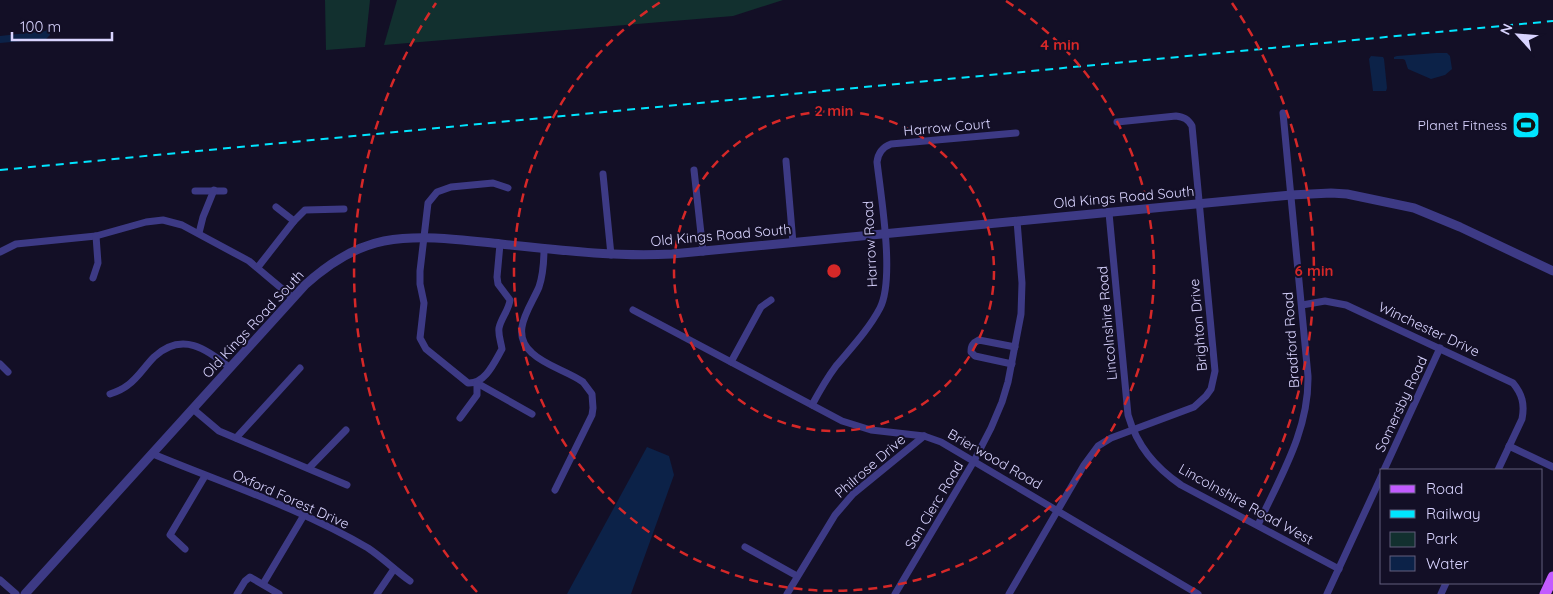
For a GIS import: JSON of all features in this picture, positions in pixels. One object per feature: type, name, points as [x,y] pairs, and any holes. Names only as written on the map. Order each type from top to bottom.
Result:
[{"type":"main road","points":[[1545,594],[1553,576]]},
{"type":"street","name":"Bradford Road","points":[[1258,526],[1300,433],[1308,401],[1308,376],[1302,306],[1283,113]]},
{"type":"street","name":"Brighton Drive","points":[[1009,594],[1084,465],[1098,446],[1132,429],[1194,407],[1206,396],[1214,380],[1215,371],[1192,126],[1182,117],[1176,116],[1118,122]]},
{"type":"street","name":"Harrow Court","points":[[882,150],[891,144],[1016,133]]},
{"type":"street","name":"Harrow Road","points":[[812,405],[826,380],[860,338],[880,308],[885,294],[887,274],[885,234],[877,162],[878,155],[882,150]]},
{"type":"street","points":[[786,161],[793,243]]},
{"type":"street","points":[[694,170],[703,252]]},
{"type":"street","points":[[603,174],[611,255]]},
{"type":"street","points":[[500,244],[498,284],[508,296],[510,304],[499,326],[498,334],[502,349],[482,380],[476,383],[468,383],[423,346],[420,338],[424,303],[420,278],[428,203],[437,192],[450,187],[493,183],[508,188]]},
{"type":"street","points":[[195,191],[214,190],[224,192]]},
{"type":"street","points":[[199,233],[214,190]]},
{"type":"street","name":"Old Kings Road South","points":[[25,594],[315,276],[344,256],[383,242],[424,237],[638,256],[703,252],[1291,195],[1331,193],[1347,194],[1414,208],[1460,227],[1553,271]]},
{"type":"street","points":[[276,207],[294,221]]},
{"type":"street","points":[[258,267],[305,210],[344,209]]},
{"type":"street","name":"Lincolnshire Road","points":[[1109,213],[1128,415],[1132,429]]},
{"type":"street","points":[[0,252],[16,244],[96,236],[146,222],[163,220],[182,225],[199,233],[258,267],[293,298]]},
{"type":"street","name":"San Clerc Road","points":[[896,594],[974,461],[1002,402],[1012,364],[1021,314],[1022,283],[1017,221]]},
{"type":"street","points":[[93,278],[98,262],[96,236]]},
{"type":"street","points":[[544,248],[542,276],[523,318],[522,336],[529,350],[537,357],[583,382],[589,388],[593,400],[592,415],[555,490]]},
{"type":"street","points":[[731,362],[761,307],[771,300]]},
{"type":"street","name":"Winchester Drive","points":[[1302,306],[1325,301],[1346,305],[1513,382],[1523,401],[1523,411],[1522,419],[1509,446]]},
{"type":"street","name":"Brierwood Road","points":[[633,310],[854,426],[871,430],[924,436],[941,442],[1198,594]]},
{"type":"street","points":[[1012,364],[975,356],[971,352],[971,346],[979,340],[1015,347]]},
{"type":"street","points":[[110,394],[128,386],[155,356],[163,350],[174,346],[195,345],[211,352],[230,368]]},
{"type":"street","name":"Somersby Road","points":[[1384,469],[1440,348]]},
{"type":"street","points":[[0,364],[8,372]]},
{"type":"street","points":[[236,438],[300,368]]},
{"type":"street","points":[[476,383],[532,414]]},
{"type":"street","points":[[460,418],[477,395],[476,383]]},
{"type":"street","points":[[193,409],[218,431],[347,485]]},
{"type":"street","name":"Lincolnshire Road West","points":[[1132,429],[1149,456],[1170,478],[1339,569]]},
{"type":"street","points":[[309,468],[346,430]]},
{"type":"street","name":"Philrose Drive","points":[[787,594],[844,503],[852,494],[924,436]]},
{"type":"street","points":[[1498,469],[1509,446],[1553,467]]},
{"type":"street","name":"Oxford Forest Drive","points":[[153,454],[304,515],[370,550],[410,581]]},
{"type":"street","points":[[184,549],[170,535],[206,476]]},
{"type":"street","points":[[1327,594],[1380,479]]},
{"type":"street","points":[[263,584],[304,515]]},
{"type":"street","points":[[745,547],[797,576]]},
{"type":"street","points":[[377,594],[394,569]]},
{"type":"street","points":[[237,594],[245,581],[250,577],[279,594]]},
{"type":"street","points":[[0,580],[16,594]]},
{"type":"green space","points":[[325,0],[370,0],[365,47],[326,50]]},
{"type":"green space","points":[[397,0],[783,0],[733,16],[384,45]]},
{"type":"water","points":[[48,25],[50,35],[46,39],[0,43],[0,36],[46,31]]},
{"type":"water","points":[[1447,53],[1450,56],[1452,69],[1445,75],[1431,79],[1408,69],[1405,60],[1394,59],[1397,56]]},
{"type":"water","points":[[1371,56],[1383,57],[1384,59],[1386,91],[1373,91],[1369,59]]},
{"type":"water","points":[[647,447],[669,456],[674,475],[631,594],[567,594]]},
{"type":"railway","points":[[0,170],[1553,21]]},
{"type":"place","name":"Planet Fitness","points":[[1526,125]]}]
